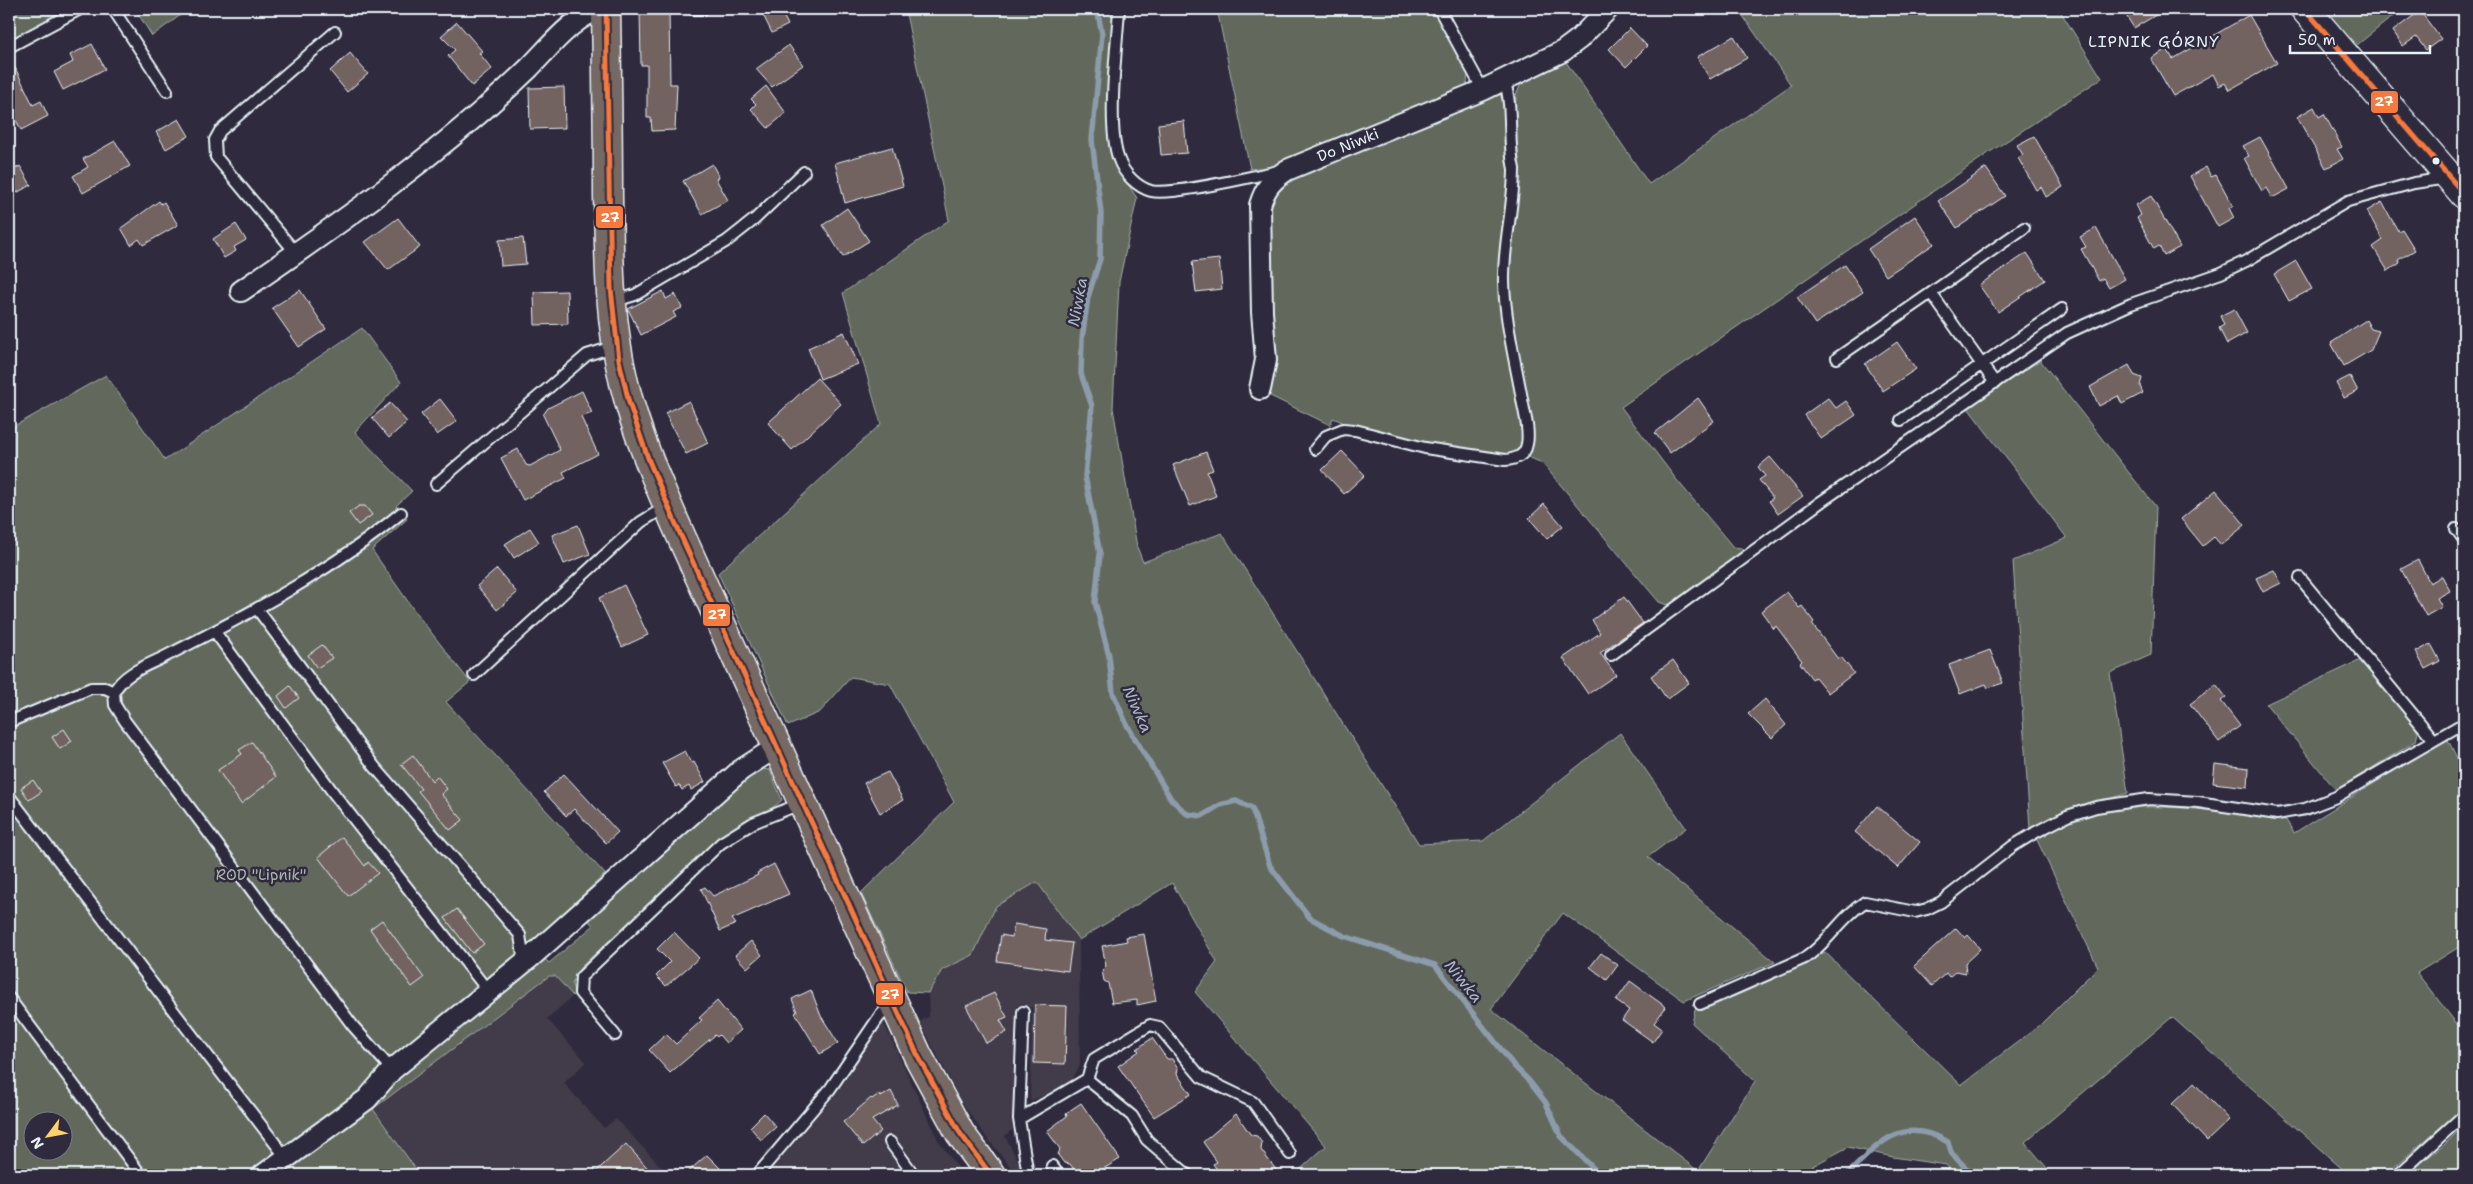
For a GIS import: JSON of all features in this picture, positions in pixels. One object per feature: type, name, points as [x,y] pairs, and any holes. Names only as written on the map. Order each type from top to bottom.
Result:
[{"type":"main road","points":[[606,9],[609,274],[617,345],[624,382],[635,420],[668,505],[894,1002],[947,1111],[960,1133],[991,1175]]},
{"type":"street","points":[[241,291],[420,165],[505,91],[568,29],[584,17],[602,9]]},
{"type":"street","name":"Do Niwki","points":[[1260,389],[1266,360],[1262,312],[1260,205],[1264,190],[1273,180],[1287,170],[1483,90],[1563,51],[1579,40],[1608,9]]},
{"type":"street","points":[[2305,9],[2457,186]]},
{"type":"street","points":[[263,1175],[367,1099],[392,1070],[524,962],[741,770],[778,746]]},
{"type":"lane","points":[[9,47],[80,9]]},
{"type":"lane","points":[[113,9],[167,91]]},
{"type":"lane","points":[[693,9],[703,9]]},
{"type":"lane","points":[[1119,9],[1114,136],[1119,161],[1135,184],[1152,191],[1183,189],[1287,170]]},
{"type":"lane","points":[[1439,9],[1483,90]]},
{"type":"lane","points":[[296,253],[216,157],[215,140],[220,131],[336,32]]},
{"type":"lane","points":[[1315,449],[1326,436],[1343,430],[1356,430],[1425,448],[1505,460],[1521,456],[1525,450],[1527,443],[1526,425],[1508,323],[1504,282],[1505,251],[1514,178],[1510,150],[1510,96],[1504,79]]},
{"type":"lane","points":[[611,302],[635,295],[727,241],[755,219],[804,172]]},
{"type":"lane","points":[[1611,656],[1822,501],[2067,333],[2124,306],[2221,273],[2246,261],[2348,201],[2414,183],[2457,186]]},
{"type":"lane","points":[[1837,358],[2024,228]]},
{"type":"lane","points":[[1931,293],[1995,383]]},
{"type":"lane","points":[[1901,420],[2062,309]]},
{"type":"lane","points":[[436,484],[587,355],[617,345]]},
{"type":"lane","points":[[474,675],[641,522],[668,505]]},
{"type":"lane","points":[[392,1070],[353,1026],[131,728],[115,705],[114,692],[118,684],[131,674],[258,610],[365,543],[402,513]]},
{"type":"lane","points":[[2456,529],[2464,540]]},
{"type":"lane","points":[[2300,578],[2434,740]]},
{"type":"lane","points":[[258,610],[374,766],[520,936],[524,962]]},
{"type":"lane","points":[[215,632],[336,795],[488,991]]},
{"type":"lane","points":[[9,722],[91,688],[105,688],[114,692]]},
{"type":"lane","points":[[1700,1004],[1805,958],[1820,948],[1854,909],[1864,902],[1915,912],[1927,909],[1941,902],[2013,846],[2067,816],[2096,807],[2149,799],[2198,802],[2277,814],[2306,809],[2336,797],[2464,723]]},
{"type":"lane","points":[[9,796],[287,1159]]},
{"type":"lane","points":[[615,1034],[580,993],[580,977],[721,843],[753,823],[803,803]]},
{"type":"lane","points":[[9,998],[141,1175]]},
{"type":"lane","points":[[757,1175],[830,1089],[879,1016],[894,1002]]},
{"type":"lane","points":[[1023,1012],[1019,1119],[1028,1175]]},
{"type":"lane","points":[[1019,1119],[1087,1080],[1094,1059],[1150,1025],[1158,1027],[1201,1076],[1253,1102],[1290,1154]]},
{"type":"lane","points":[[1087,1080],[1132,1116],[1147,1140],[1188,1175]]},
{"type":"lane","points":[[2398,1175],[2464,1115]]},
{"type":"lane","points":[[890,1142],[914,1175]]},
{"type":"lane","points":[[1052,1166],[1059,1175]]},
{"type":"shaded area","points":[[1037,882],[1079,940],[1080,1065],[1071,1082],[1030,1101],[1032,1007],[1017,1006],[1013,1129],[1005,1136],[1020,1165],[1021,1175],[1017,1175],[962,1103],[920,1022],[929,1016],[928,993],[941,970],[973,955],[996,906]]},
{"type":"shaded area","points":[[549,976],[555,976],[573,996],[547,1019],[586,1062],[564,1083],[604,1128],[616,1119],[669,1175],[420,1175],[373,1109]]},
{"type":"shaded area","points":[[884,1024],[938,1140],[963,1175],[764,1175],[835,1092],[878,1027]]},
{"type":"green space","points":[[9,9],[68,9],[17,39],[9,27]]},
{"type":"green space","points":[[135,9],[189,9],[152,36]]},
{"type":"green space","points":[[905,9],[1113,9],[1109,96],[1110,137],[1115,165],[1137,198],[1119,282],[1113,408],[1137,547],[1143,562],[1222,533],[1419,844],[1483,841],[1620,733],[1686,828],[1648,857],[1775,962],[1684,1001],[1563,913],[1491,1009],[1698,1171],[1755,1081],[1692,1023],[1695,1010],[1781,974],[1825,952],[1961,1085],[2040,1025],[2098,967],[2036,838],[2065,823],[2095,813],[2126,808],[2158,807],[2286,820],[2294,833],[2447,738],[2464,772],[2464,944],[2417,973],[2464,1033],[2464,1107],[2385,1175],[2349,1175],[2172,1017],[2025,1142],[2053,1175],[1956,1175],[1946,1165],[1893,1157],[1848,1147],[1796,1175],[1294,1175],[1326,1146],[1195,992],[1217,962],[1172,883],[1079,940],[1037,882],[996,906],[973,955],[942,970],[928,993],[907,992],[861,893],[954,802],[890,684],[851,677],[820,712],[788,726],[718,573],[881,424],[843,293],[949,220]]},
{"type":"green space","points":[[1217,9],[1434,9],[1468,75],[1466,90],[1284,165],[1250,169]]},
{"type":"green space","points":[[1738,9],[2059,9],[2102,78],[1990,152],[1621,407],[1676,479],[1733,547],[1741,548],[1744,552],[1677,603],[1667,605],[1659,602],[1542,463],[1528,457],[1532,442],[1513,319],[1509,279],[1516,95],[1524,77],[1562,56],[1649,184],[1791,85]]},
{"type":"green space","points":[[2317,9],[2402,9],[2352,49]]},
{"type":"green space","points":[[1492,91],[1500,94],[1505,106],[1510,188],[1500,261],[1508,346],[1522,433],[1522,442],[1519,449],[1514,454],[1505,456],[1396,438],[1374,433],[1333,418],[1330,425],[1264,393],[1265,241],[1271,187]]},
{"type":"green space","name":"ROD \"Lipnik\"","points":[[362,328],[401,382],[355,432],[412,491],[396,506],[407,519],[372,550],[416,613],[470,682],[446,702],[605,874],[526,948],[540,954],[549,963],[593,926],[585,915],[751,773],[762,769],[770,770],[782,800],[771,808],[745,821],[704,851],[580,968],[572,984],[575,995],[573,996],[555,976],[549,976],[373,1109],[420,1175],[9,1175],[9,429],[106,375],[165,460]]},
{"type":"green space","points":[[2040,360],[2156,507],[2151,655],[2110,673],[2128,793],[2064,813],[2030,829],[2013,561],[2067,538],[1968,408]]},
{"type":"green space","points":[[2361,660],[2402,708],[2418,732],[2416,741],[2336,790],[2266,704]]},
{"type":"green space","points":[[2464,1125],[2464,1175],[2405,1175],[2444,1145]]},
{"type":"building","points":[[640,9],[669,9],[670,84],[677,84],[675,130],[652,131],[651,118],[647,118],[647,65],[641,65]]},
{"type":"building","points":[[760,9],[780,9],[788,25],[772,33]]},
{"type":"building","points":[[2122,9],[2166,9],[2134,28]]},
{"type":"building","points":[[2420,11],[2441,39],[2426,50],[2416,37],[2403,46],[2393,31]]},
{"type":"building","points":[[2249,15],[2277,63],[2229,90],[2225,83],[2219,86],[2213,74],[2173,96],[2151,58],[2167,49],[2173,59]]},
{"type":"building","points":[[457,22],[482,51],[479,53],[492,69],[472,86],[448,56],[455,50],[441,36]]},
{"type":"building","points":[[1630,28],[1647,46],[1626,67],[1609,49]]},
{"type":"building","points":[[1734,36],[1747,58],[1710,79],[1697,57]]},
{"type":"building","points":[[92,44],[105,69],[63,90],[54,72],[73,62],[70,55]]},
{"type":"building","points":[[789,45],[803,65],[772,87],[756,69]]},
{"type":"building","points":[[350,53],[368,74],[347,92],[330,71]]},
{"type":"building","points":[[9,55],[33,105],[41,101],[48,116],[21,130],[9,106]]},
{"type":"building","points":[[766,86],[786,113],[768,128],[751,109],[756,104],[751,99]]},
{"type":"building","points":[[564,87],[565,128],[530,129],[529,88]]},
{"type":"building","points":[[2314,107],[2319,117],[2324,114],[2342,147],[2337,149],[2343,159],[2326,168],[2297,117]]},
{"type":"building","points":[[179,119],[189,136],[166,149],[156,132]]},
{"type":"building","points":[[1184,121],[1187,153],[1161,155],[1158,124]]},
{"type":"building","points":[[2034,136],[2063,187],[2046,197],[2041,187],[2036,190],[2018,158],[2023,155],[2017,145]]},
{"type":"building","points":[[2260,137],[2289,189],[2272,198],[2266,188],[2262,191],[2244,158],[2249,156],[2243,146]]},
{"type":"building","points":[[115,141],[130,166],[83,193],[73,176],[88,167],[83,159]]},
{"type":"building","points":[[892,147],[903,186],[845,203],[835,163]]},
{"type":"building","points":[[712,164],[719,177],[716,179],[728,200],[702,214],[683,181]]},
{"type":"building","points":[[20,166],[31,185],[9,197],[9,172]]},
{"type":"building","points":[[2206,167],[2211,177],[2216,175],[2233,206],[2229,208],[2234,218],[2218,227],[2190,176]]},
{"type":"building","points":[[1986,168],[2005,196],[1957,228],[1938,201]]},
{"type":"building","points":[[2151,196],[2180,247],[2164,256],[2159,246],[2154,249],[2137,218],[2141,215],[2136,205]]},
{"type":"building","points":[[159,201],[161,204],[164,202],[178,225],[143,245],[139,239],[131,245],[121,228]]},
{"type":"building","points":[[2382,202],[2398,231],[2402,229],[2415,250],[2398,260],[2400,263],[2388,271],[2373,247],[2383,240],[2367,211]]},
{"type":"building","points":[[847,208],[869,241],[843,257],[823,225]]},
{"type":"building","points":[[1915,216],[1934,244],[1886,276],[1868,249]]},
{"type":"building","points":[[398,218],[420,247],[388,270],[365,242]]},
{"type":"building","points":[[236,224],[246,240],[234,247],[236,251],[224,258],[213,239]]},
{"type":"building","points":[[2096,228],[2125,279],[2109,288],[2103,278],[2099,281],[2081,249],[2086,247],[2080,237]]},
{"type":"building","points":[[523,238],[526,264],[501,266],[499,240]]},
{"type":"building","points":[[2027,253],[2045,280],[1998,312],[1979,285]]},
{"type":"building","points":[[1219,259],[1222,289],[1196,292],[1192,262]]},
{"type":"building","points":[[2296,261],[2312,289],[2289,301],[2274,274]]},
{"type":"building","points":[[1845,265],[1863,292],[1815,324],[1797,297]]},
{"type":"building","points":[[300,290],[326,329],[299,347],[272,308]]},
{"type":"building","points":[[567,291],[568,324],[535,325],[534,292]]},
{"type":"building","points":[[663,291],[666,299],[675,294],[682,308],[673,312],[676,317],[641,335],[628,309]]},
{"type":"building","points":[[2234,309],[2247,333],[2227,344],[2219,328],[2224,325],[2220,316]]},
{"type":"building","points":[[2366,320],[2371,329],[2379,331],[2371,350],[2344,366],[2331,343]]},
{"type":"building","points":[[844,332],[858,364],[820,379],[808,348]]},
{"type":"building","points":[[1897,342],[1916,369],[1883,391],[1865,364]]},
{"type":"building","points":[[2129,365],[2134,375],[2142,378],[2140,386],[2143,393],[2122,404],[2118,396],[2099,406],[2090,387]]},
{"type":"building","points":[[2350,376],[2358,391],[2344,398],[2336,383]]},
{"type":"building","points":[[817,378],[841,404],[792,450],[768,423]]},
{"type":"building","points":[[582,391],[592,413],[581,417],[598,454],[563,472],[566,478],[523,500],[501,458],[518,449],[526,465],[530,466],[560,450],[543,415],[548,408]]},
{"type":"building","points":[[1698,398],[1714,421],[1670,453],[1655,433]]},
{"type":"building","points":[[1828,398],[1836,408],[1846,401],[1856,415],[1821,439],[1804,415]]},
{"type":"building","points":[[440,399],[457,421],[437,435],[421,414]]},
{"type":"building","points":[[689,401],[708,443],[686,454],[665,413]]},
{"type":"building","points":[[390,403],[407,422],[389,438],[372,418]]},
{"type":"building","points":[[1342,451],[1365,475],[1344,494],[1322,470]]},
{"type":"building","points":[[1206,452],[1213,470],[1207,472],[1216,496],[1190,506],[1173,465]]},
{"type":"building","points":[[1770,457],[1803,496],[1778,514],[1769,501],[1773,498],[1759,480],[1765,476],[1758,467]]},
{"type":"building","points":[[2216,490],[2245,525],[2221,545],[2214,537],[2203,546],[2181,519]]},
{"type":"building","points":[[1544,504],[1563,526],[1547,539],[1529,518]]},
{"type":"building","points":[[359,506],[365,506],[372,515],[358,525],[349,513]]},
{"type":"building","points":[[578,525],[590,554],[564,564],[552,535]]},
{"type":"building","points":[[530,528],[539,542],[514,558],[505,544]]},
{"type":"building","points":[[2418,560],[2430,583],[2442,576],[2450,591],[2437,598],[2442,607],[2426,616],[2401,569]]},
{"type":"building","points":[[497,569],[517,593],[497,610],[477,586]]},
{"type":"building","points":[[2274,570],[2281,583],[2263,592],[2256,578]]},
{"type":"building","points":[[624,585],[648,635],[622,647],[599,598]]},
{"type":"building","points":[[1787,592],[1799,608],[1802,606],[1814,622],[1812,624],[1838,659],[1841,657],[1854,673],[1828,693],[1815,677],[1812,679],[1800,663],[1802,661],[1776,626],[1774,629],[1761,611]]},
{"type":"building","points":[[1624,597],[1643,623],[1600,653],[1616,675],[1588,694],[1563,658],[1600,633],[1592,620]]},
{"type":"building","points":[[2431,644],[2440,661],[2425,669],[2416,652]]},
{"type":"building","points":[[322,645],[332,658],[317,668],[308,655]]},
{"type":"building","points":[[1990,650],[2003,683],[1988,688],[1986,684],[1960,694],[1949,665]]},
{"type":"building","points":[[1673,660],[1689,683],[1667,699],[1651,676]]},
{"type":"building","points":[[2216,684],[2226,697],[2221,701],[2240,726],[2219,742],[2190,704]]},
{"type":"building","points":[[290,686],[299,698],[286,708],[278,696]]},
{"type":"building","points":[[1765,699],[1786,725],[1772,738],[1748,714]]},
{"type":"building","points":[[64,729],[72,741],[60,749],[52,737]]},
{"type":"building","points":[[252,742],[276,777],[241,804],[218,770],[242,754],[239,750]]},
{"type":"building","points":[[685,751],[692,763],[694,762],[705,782],[691,790],[689,786],[682,790],[679,785],[676,787],[662,763]]},
{"type":"building","points":[[413,755],[432,781],[437,776],[447,789],[441,794],[463,820],[450,830],[418,791],[421,789],[401,764]]},
{"type":"building","points":[[2215,764],[2249,768],[2248,787],[2213,783]]},
{"type":"building","points":[[888,772],[903,800],[880,813],[864,783]]},
{"type":"building","points":[[564,774],[618,832],[606,843],[574,809],[566,816],[544,792]]},
{"type":"building","points":[[33,780],[41,792],[29,800],[21,788]]},
{"type":"building","points":[[1877,806],[1920,842],[1898,868],[1855,832]]},
{"type":"building","points":[[342,837],[365,866],[368,862],[378,873],[348,896],[318,857]]},
{"type":"building","points":[[774,864],[789,894],[732,919],[736,924],[720,931],[701,889],[705,887],[713,896],[758,875],[757,873]]},
{"type":"building","points":[[457,909],[484,944],[472,953],[445,918]]},
{"type":"building","points":[[382,920],[424,978],[412,987],[370,929]]},
{"type":"building","points":[[1014,924],[1046,929],[1045,940],[1072,943],[1068,971],[997,961],[1001,935],[1012,937]]},
{"type":"building","points":[[1956,928],[1965,938],[1968,935],[1980,949],[1965,963],[1966,973],[1956,971],[1949,977],[1946,973],[1932,986],[1914,966]]},
{"type":"building","points":[[674,932],[699,958],[666,986],[656,976],[670,962],[657,949]]},
{"type":"building","points":[[1144,934],[1156,1001],[1137,1005],[1137,1000],[1112,1003],[1108,983],[1104,981],[1102,970],[1106,966],[1102,946],[1127,941],[1126,937]]},
{"type":"building","points":[[751,941],[762,955],[747,968],[735,955]]},
{"type":"building","points":[[1601,953],[1618,965],[1607,980],[1590,967]]},
{"type":"building","points":[[1630,981],[1666,1007],[1654,1023],[1662,1029],[1653,1042],[1622,1020],[1629,1010],[1616,1001]]},
{"type":"building","points":[[811,990],[821,1016],[838,1043],[820,1054],[795,1013],[797,1012],[792,999]]},
{"type":"building","points":[[994,993],[1007,1017],[1000,1020],[1007,1032],[986,1043],[966,1006]]},
{"type":"building","points":[[717,1001],[741,1030],[726,1043],[719,1035],[717,1037],[715,1035],[670,1073],[649,1050],[666,1034],[676,1044],[702,1020],[699,1018]]},
{"type":"building","points":[[1035,1005],[1067,1006],[1065,1064],[1034,1063]]},
{"type":"building","points":[[1152,1038],[1167,1059],[1172,1059],[1178,1068],[1177,1074],[1191,1094],[1154,1117],[1118,1066],[1139,1051],[1137,1049]]},
{"type":"building","points":[[2194,1083],[2229,1120],[2207,1141],[2172,1104]]},
{"type":"building","points":[[891,1091],[898,1105],[872,1120],[881,1131],[863,1146],[843,1122],[871,1098],[879,1094],[881,1097]]},
{"type":"building","points":[[1081,1103],[1120,1159],[1093,1175],[1078,1175],[1070,1164],[1064,1163],[1058,1155],[1060,1149],[1047,1131],[1067,1116],[1066,1113]]},
{"type":"building","points":[[764,1113],[776,1127],[761,1140],[750,1127]]},
{"type":"building","points":[[1236,1114],[1251,1135],[1257,1136],[1262,1143],[1261,1150],[1280,1175],[1221,1175],[1213,1164],[1217,1162],[1203,1142]]},
{"type":"building","points":[[626,1144],[654,1175],[592,1175]]},
{"type":"building","points":[[707,1155],[727,1175],[684,1175]]},
{"type":"waterway","name":"Niwka","points":[[1097,9],[1102,34],[1092,140],[1101,213],[1100,259],[1088,297],[1082,339],[1081,374],[1092,406],[1085,476],[1100,554],[1095,602],[1109,656],[1113,693],[1127,725],[1171,799],[1187,814],[1202,816],[1220,805],[1236,801],[1252,808],[1270,866],[1310,918],[1344,936],[1435,965],[1514,1066],[1529,1081],[1546,1103],[1561,1136],[1600,1175]]},
{"type":"waterway","name":"Niwka","points":[[1847,1175],[1881,1143],[1892,1136],[1904,1132],[1917,1131],[1931,1134],[1948,1142],[1952,1154],[1967,1169],[1988,1175]]},
{"type":"transit line","name":"27","points":[[606,9],[611,289],[619,360],[629,403],[649,461],[681,536],[918,1056],[960,1133],[991,1175]]},
{"type":"transit line","name":"27","points":[[2305,9],[2464,194]]},
{"type":"district","name":"LIPNIK GÓRNY","points":[[2154,41]]}]
